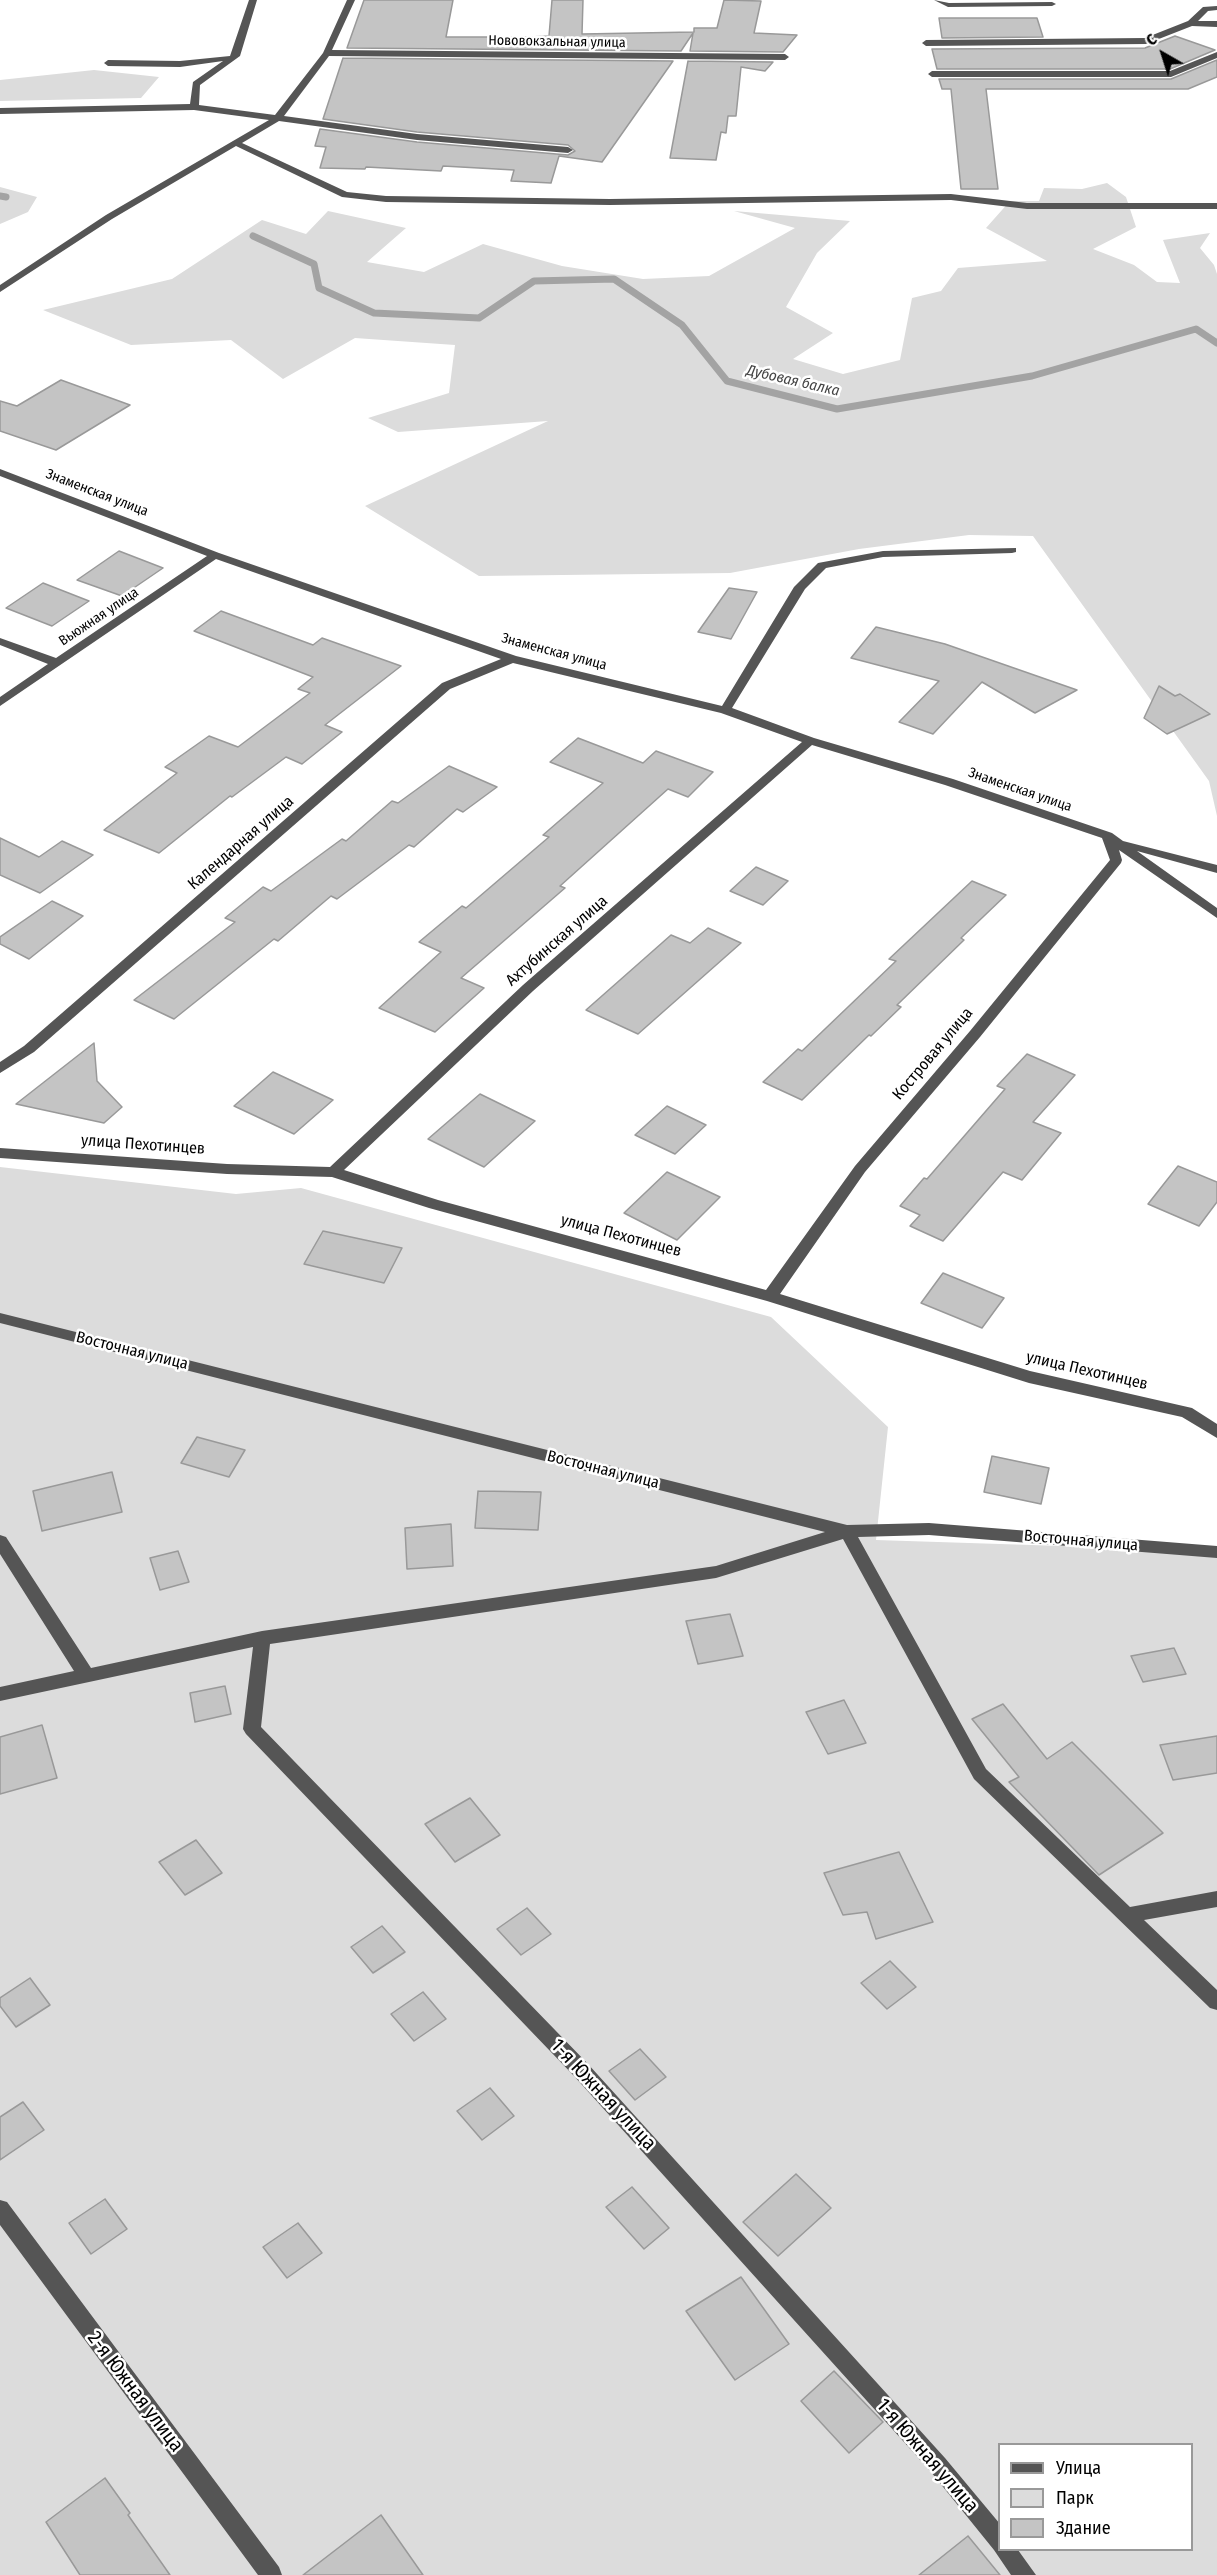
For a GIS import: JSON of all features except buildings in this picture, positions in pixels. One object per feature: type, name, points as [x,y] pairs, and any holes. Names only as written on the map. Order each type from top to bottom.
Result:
[{"type":"street","points":[[194,107],[196,84],[236,56],[253,0]]},
{"type":"street","points":[[0,289],[110,217],[278,117],[327,53],[351,0]]},
{"type":"street","points":[[938,0],[948,5],[1052,4]]},
{"type":"street","points":[[1191,23],[1204,4],[1217,9]]},
{"type":"street","points":[[926,43],[1146,41],[1191,23],[1217,24]]},
{"type":"street","name":"Нововокзальная улица","points":[[327,53],[785,57]]},
{"type":"street","points":[[932,74],[1171,74],[1217,55]]},
{"type":"street","points":[[108,63],[180,64],[207,62],[236,56]]},
{"type":"street","points":[[0,111],[194,107],[417,137],[568,150]]},
{"type":"street","points":[[236,142],[345,195],[386,198],[610,202],[951,197],[1027,206],[1217,206]]},
{"type":"street","name":"Знаменская улица","points":[[0,472],[215,555],[512,659],[725,710],[810,741],[949,782],[1112,839]]},
{"type":"street","points":[[725,710],[800,586],[822,565],[883,554],[1012,550]]},
{"type":"street","name":"Вьюжная улица","points":[[0,702],[215,555]]},
{"type":"street","points":[[0,640],[57,663]]},
{"type":"street","name":"Календарная улица","points":[[0,1068],[29,1049],[446,686],[512,659]]},
{"type":"street","name":"Ахтубинская улица","points":[[333,1172],[528,988],[810,741]]},
{"type":"street","points":[[1112,839],[1217,869]]},
{"type":"street","points":[[1112,839],[1217,914]]},
{"type":"street","name":"Костровая улица","points":[[770,1296],[860,1169],[975,1034],[1116,860],[1112,839]]},
{"type":"street","name":"улица Пехотинцев","points":[[0,1153],[227,1169],[333,1172],[434,1204],[770,1296],[1029,1377],[1186,1412],[1217,1432]]},
{"type":"street","name":"Восточная улица","points":[[0,1318],[847,1531],[929,1529],[1217,1552]]},
{"type":"street","points":[[0,1694],[262,1638],[716,1572],[847,1531],[980,1774],[1217,2002]]},
{"type":"street","points":[[0,1541],[86,1675]]},
{"type":"street","name":"1-я Южная улица","points":[[262,1638],[252,1729],[581,2070],[938,2465],[998,2541]]},
{"type":"street","points":[[1129,1915],[1217,1899]]},
{"type":"street","name":"2-я Южная улица","points":[[0,2209],[271,2575]]},
{"type":"street","points":[[1006,2551],[1025,2575]]},
{"type":"green space","points":[[94,70],[159,77],[141,98],[0,101],[0,80]]},
{"type":"green space","points":[[1107,183],[1126,197],[1136,227],[1093,249],[1134,265],[1157,282],[1180,283],[1163,240],[1210,233],[1200,248],[1214,265],[1217,274],[1217,816],[1209,781],[1033,536],[969,535],[859,549],[730,573],[479,576],[365,506],[548,421],[398,432],[368,418],[449,393],[455,345],[355,338],[283,379],[231,340],[131,345],[43,310],[172,279],[262,220],[306,234],[328,211],[406,228],[367,262],[424,272],[483,244],[562,266],[643,279],[709,276],[795,228],[734,211],[850,221],[817,253],[786,307],[833,333],[793,359],[843,374],[900,360],[912,298],[941,291],[958,268],[1047,261],[986,228],[1010,201],[1039,201],[1044,188],[1082,189]]},
{"type":"green space","points":[[0,187],[37,197],[28,212],[0,224]]},
{"type":"green space","points":[[0,1167],[236,1194],[301,1188],[771,1317],[888,1427],[876,1540],[1217,1551],[1217,2575],[0,2575]]},
{"type":"waterway","name":"Дубовая балка","points":[[0,196],[6,197]]},
{"type":"waterway","name":"Дубовая балка","points":[[253,236],[314,264],[319,288],[374,313],[479,318],[534,281],[614,279],[682,325],[727,381],[837,409],[1032,376],[1196,329],[1217,343]]}]
